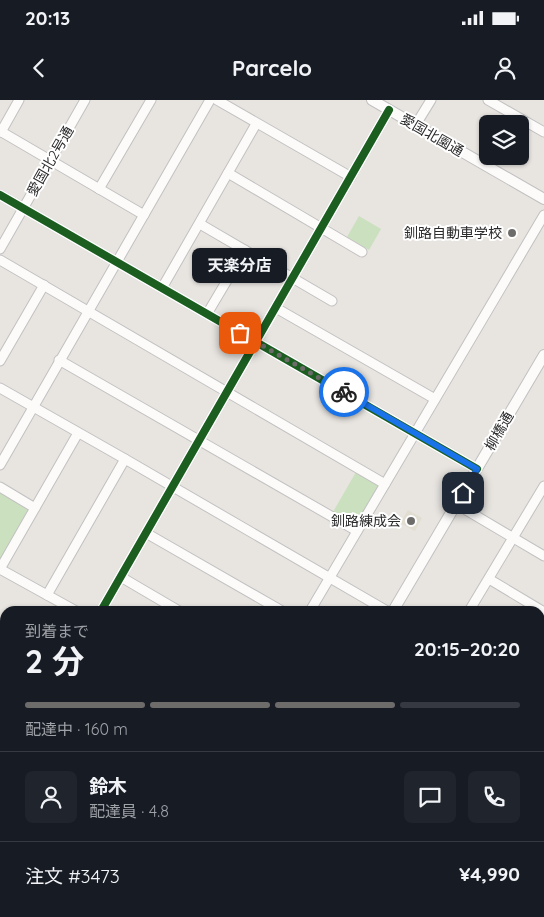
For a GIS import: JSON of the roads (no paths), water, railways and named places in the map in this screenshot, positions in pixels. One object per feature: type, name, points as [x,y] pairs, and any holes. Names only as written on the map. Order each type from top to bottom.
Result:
[{"type":"street","points":[[19,100],[0,131],[144,215]]},
{"type":"street","name":"愛国北2号通","points":[[0,249],[85,100]]},
{"type":"street","points":[[99,188],[151,100]]},
{"type":"street","points":[[0,465],[210,100]]},
{"type":"street","points":[[216,100],[352,177]]},
{"type":"street","name":"愛国北園通","points":[[372,100],[544,199]]},
{"type":"street","points":[[416,126],[431,100]]},
{"type":"street","points":[[488,100],[544,132]]},
{"type":"street","points":[[104,606],[389,110]]},
{"type":"street","points":[[162,288],[256,124]]},
{"type":"street","points":[[228,173],[362,252]]},
{"type":"street","points":[[0,196],[477,469]]},
{"type":"street","points":[[313,606],[544,215]]},
{"type":"street","points":[[200,224],[332,301]]},
{"type":"street","points":[[207,314],[245,250]]},
{"type":"street","points":[[0,260],[385,484]]},
{"type":"street","points":[[0,361],[44,286]]},
{"type":"street","points":[[276,308],[436,399]]},
{"type":"street","name":"柳橋通","points":[[396,606],[477,469],[540,369],[544,355]]},
{"type":"street","points":[[60,360],[356,531]]},
{"type":"street","points":[[0,388],[378,606]]},
{"type":"street","points":[[67,606],[0,569],[78,433]]},
{"type":"street","points":[[46,595],[125,459]]},
{"type":"street","points":[[0,487],[35,508]]},
{"type":"street","points":[[472,606],[542,493]]},
{"type":"street","points":[[456,504],[544,556]]},
{"type":"street","points":[[146,533],[273,606]]},
{"type":"street","points":[[121,577],[170,606]]},
{"type":"street","points":[[489,579],[534,606]]},
{"type":"place","name":"釧路自動車学校","points":[[512,233]]},
{"type":"place","name":"天楽分店","points":[[240,333]]},
{"type":"place","name":"釧路練成会","points":[[411,521]]}]
